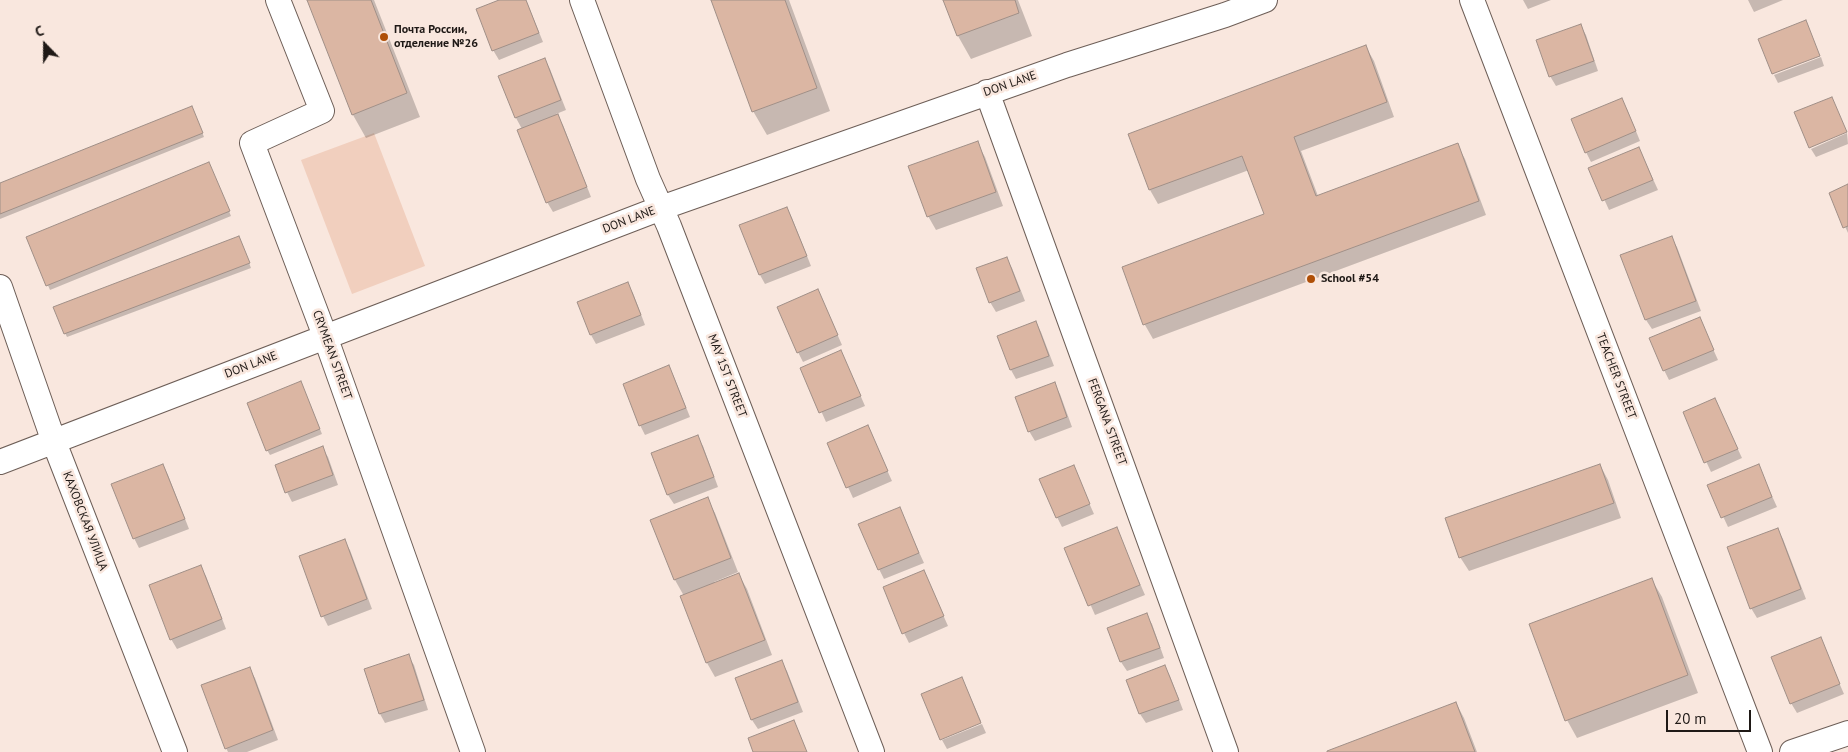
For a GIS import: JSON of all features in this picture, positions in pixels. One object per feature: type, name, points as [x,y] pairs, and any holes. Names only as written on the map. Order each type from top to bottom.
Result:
[{"type":"street","name":"CRYMEAN STREET","points":[[278,0],[322,110],[252,143],[325,336],[473,752]]},
{"type":"street","name":"MAY 1ST STREET","points":[[582,0],[648,178],[872,752]]},
{"type":"street","name":"DON LANE","points":[[0,462],[661,208],[1222,8],[1265,0]]},
{"type":"street","name":"TEACHER STREET","points":[[1472,0],[1760,752]]},
{"type":"street","name":"FERGANA STREET","points":[[987,92],[1226,752]]},
{"type":"street","name":"КАХОВСКАЯ УЛИЦА","points":[[0,287],[54,442],[175,752]]},
{"type":"street","points":[[1792,752],[1848,733]]},
{"type":"shaded area","points":[[374,133],[425,266],[352,294],[301,160]]},
{"type":"building","points":[[307,0],[371,0],[407,93],[352,115]]},
{"type":"building","points":[[499,0],[526,0],[539,33],[492,51],[476,9]]},
{"type":"building","points":[[711,0],[785,0],[817,88],[752,112]]},
{"type":"building","points":[[943,0],[1015,0],[1019,13],[957,36]]},
{"type":"building","points":[[1806,20],[1820,56],[1772,74],[1758,39]]},
{"type":"building","points":[[1581,24],[1594,61],[1549,77],[1536,40]]},
{"type":"building","points":[[1366,45],[1387,102],[1294,137],[1316,196],[1458,143],[1479,201],[1143,325],[1122,267],[1264,214],[1242,156],[1149,190],[1128,134]]},
{"type":"building","points":[[545,58],[561,100],[515,118],[498,76]]},
{"type":"building","points":[[1832,97],[1847,132],[1809,148],[1794,112]]},
{"type":"building","points":[[1622,98],[1636,131],[1585,153],[1571,119]]},
{"type":"building","points":[[192,106],[203,133],[0,214],[0,183]]},
{"type":"building","points":[[558,114],[587,187],[546,203],[517,130]]},
{"type":"building","points":[[978,141],[996,192],[927,217],[908,166]]},
{"type":"building","points":[[1639,147],[1653,180],[1602,201],[1588,168]]},
{"type":"building","points":[[209,162],[230,211],[46,286],[26,237]]},
{"type":"building","points":[[1848,184],[1848,226],[1843,228],[1829,193]]},
{"type":"building","points":[[787,207],[807,256],[759,275],[739,225]]},
{"type":"building","points":[[239,236],[250,263],[64,334],[53,307]]},
{"type":"building","points":[[1672,236],[1696,301],[1645,320],[1620,255]]},
{"type":"building","points":[[1007,257],[1020,291],[989,303],[976,268]]},
{"type":"building","points":[[628,282],[641,315],[590,335],[577,302]]},
{"type":"building","points":[[818,289],[838,335],[797,353],[777,307]]},
{"type":"building","points":[[1700,317],[1714,350],[1663,371],[1649,338]]},
{"type":"building","points":[[1036,321],[1049,356],[1010,370],[997,336]]},
{"type":"building","points":[[841,350],[861,396],[819,413],[800,368]]},
{"type":"building","points":[[669,365],[686,408],[639,426],[623,384]]},
{"type":"building","points":[[301,381],[320,429],[266,451],[247,403]]},
{"type":"building","points":[[1055,382],[1067,417],[1028,432],[1015,397]]},
{"type":"building","points":[[1715,398],[1738,449],[1704,463],[1683,412]]},
{"type":"building","points":[[868,425],[888,471],[846,488],[827,443]]},
{"type":"building","points":[[698,435],[714,477],[667,495],[651,453]]},
{"type":"building","points":[[323,446],[333,475],[285,493],[275,465]]},
{"type":"building","points":[[163,464],[185,519],[133,539],[111,484]]},
{"type":"building","points":[[1600,464],[1614,503],[1459,558],[1445,518]]},
{"type":"building","points":[[1759,464],[1772,497],[1721,518],[1707,485]]},
{"type":"building","points":[[1074,465],[1090,504],[1056,518],[1039,479]]},
{"type":"building","points":[[708,497],[731,558],[674,580],[650,520]]},
{"type":"building","points":[[900,507],[919,553],[878,570],[858,524]]},
{"type":"building","points":[[1117,527],[1140,585],[1088,606],[1064,548]]},
{"type":"building","points":[[1778,528],[1801,589],[1750,609],[1727,547]]},
{"type":"building","points":[[345,539],[367,599],[321,617],[299,556]]},
{"type":"building","points":[[201,565],[222,619],[170,640],[149,585]]},
{"type":"building","points":[[924,570],[944,616],[902,634],[883,587]]},
{"type":"building","points":[[739,573],[765,640],[706,663],[680,596]]},
{"type":"building","points":[[1652,578],[1688,675],[1565,721],[1529,624]]},
{"type":"building","points":[[1147,613],[1160,648],[1120,662],[1107,628]]},
{"type":"building","points":[[1821,637],[1840,684],[1790,704],[1771,657]]},
{"type":"building","points":[[409,654],[424,700],[379,714],[364,669]]},
{"type":"building","points":[[782,660],[798,702],[751,720],[735,678]]},
{"type":"building","points":[[1165,665],[1179,700],[1139,714],[1126,680]]},
{"type":"building","points":[[250,667],[273,730],[225,749],[201,685]]},
{"type":"building","points":[[962,677],[981,723],[940,740],[921,694]]},
{"type":"building","points":[[1456,702],[1475,752],[1327,752],[1327,751]]},
{"type":"building","points":[[794,720],[807,752],[753,752],[748,738]]},
{"type":"place","name":"Почта России, отделение №26","points":[[384,37]]},
{"type":"place","name":"School #54","points":[[1311,279]]}]
